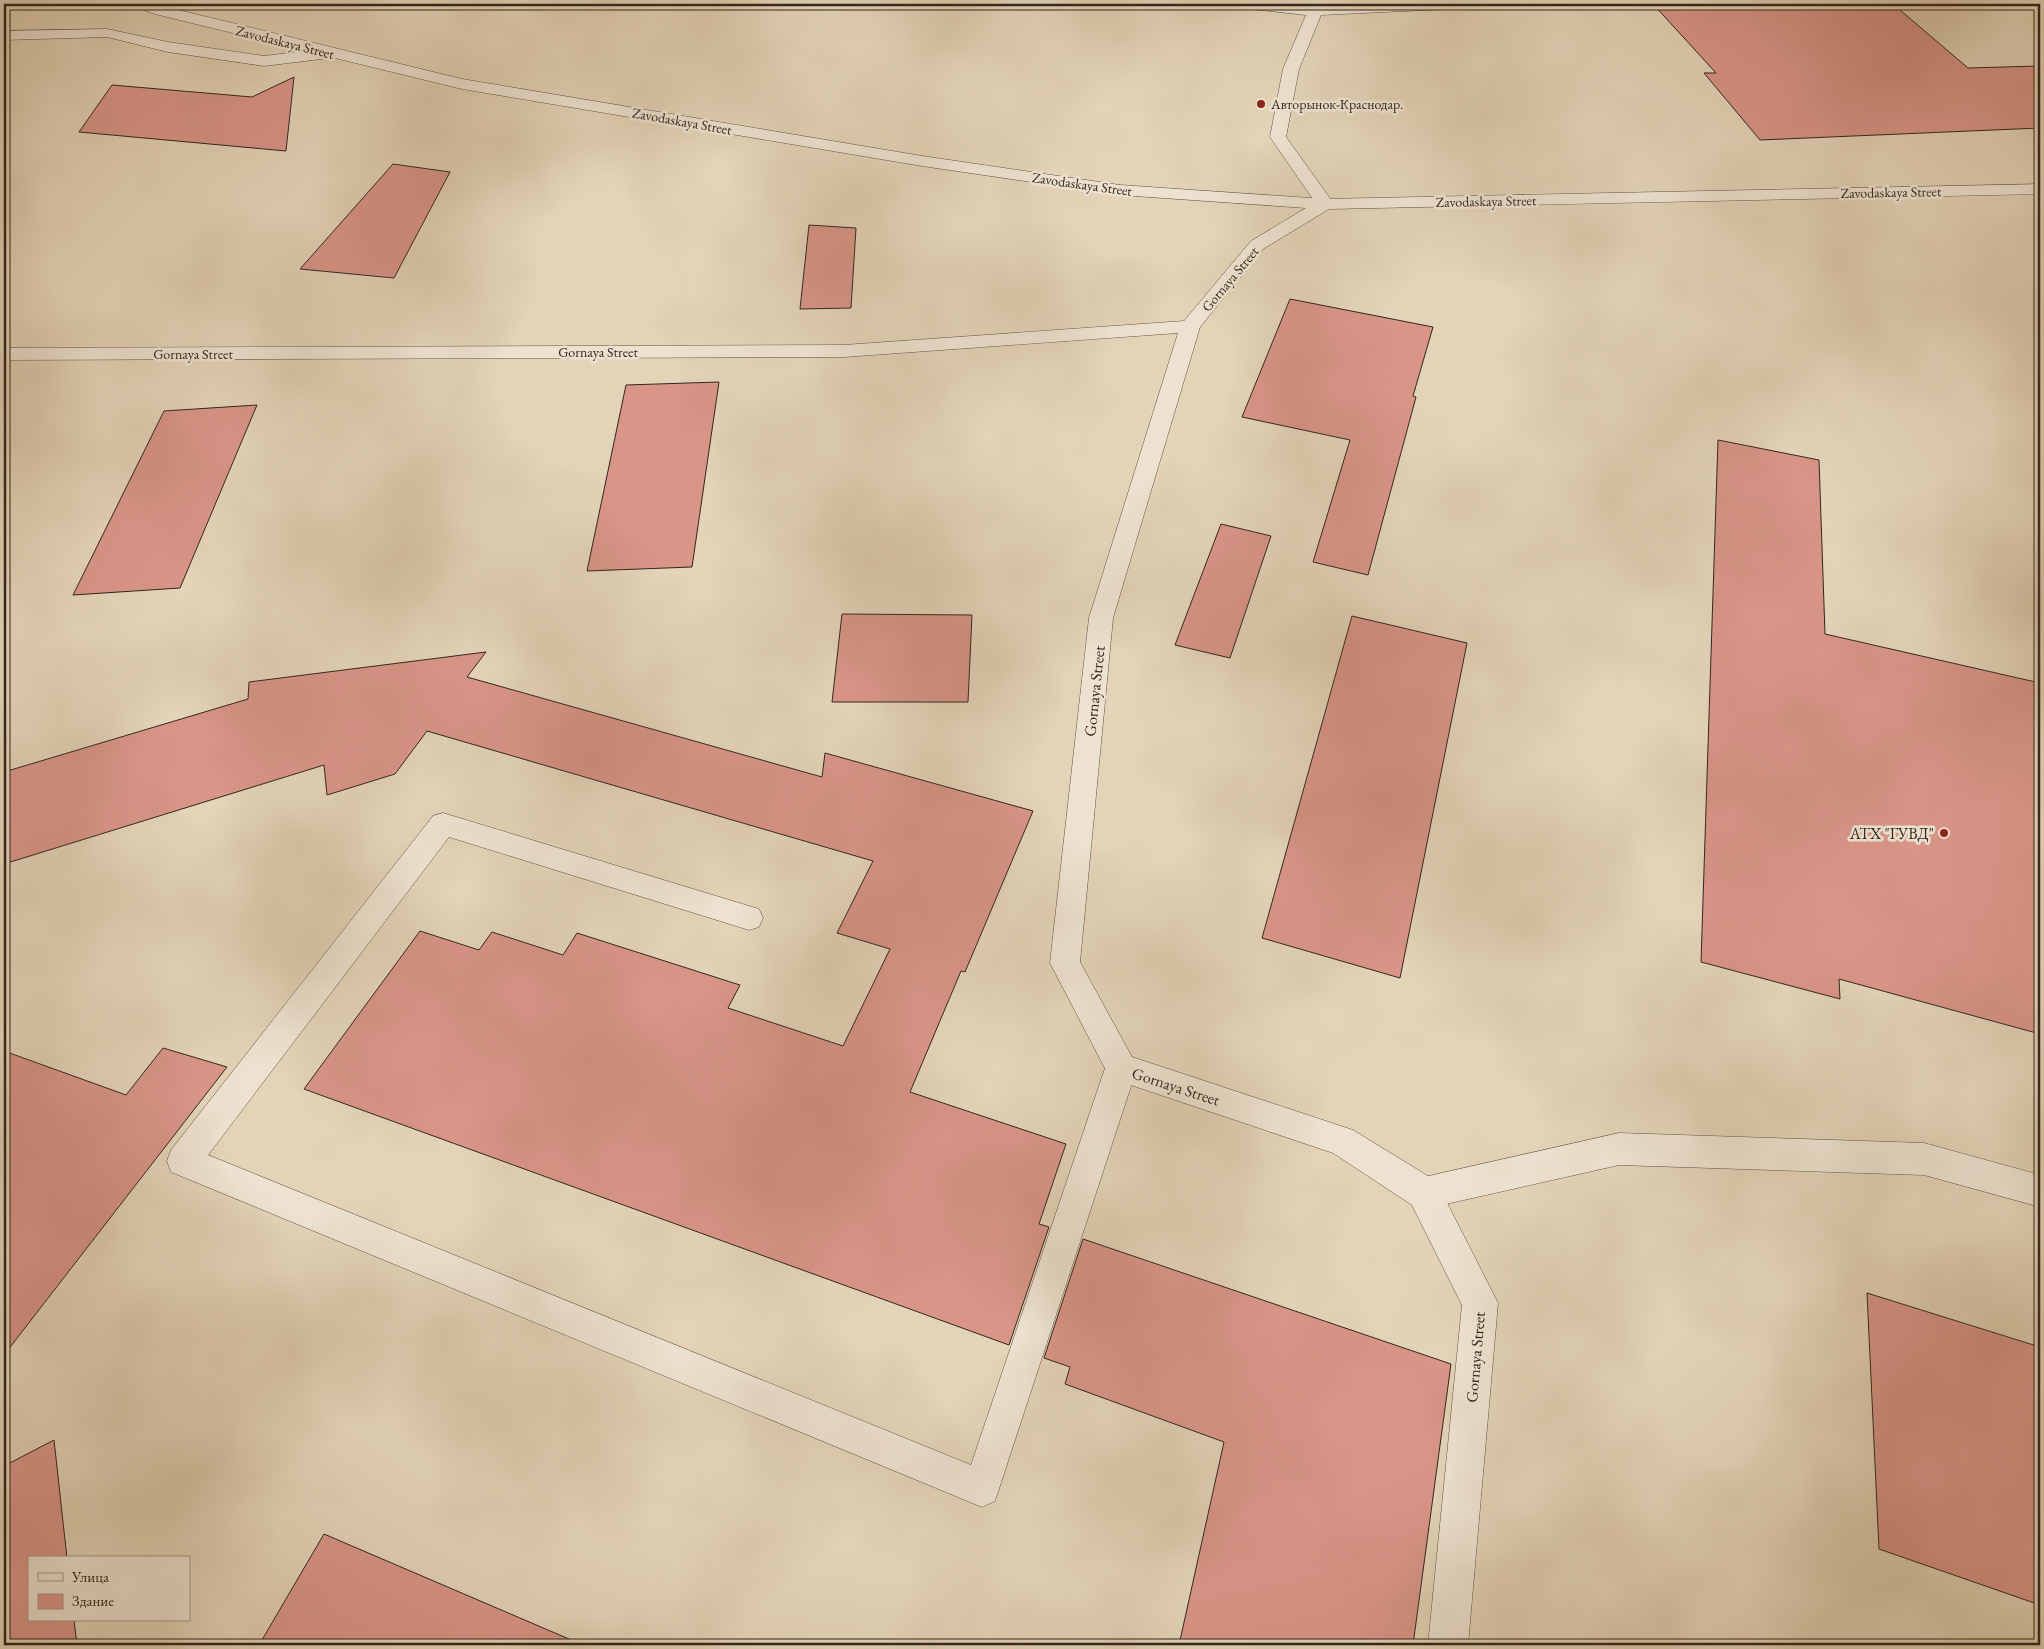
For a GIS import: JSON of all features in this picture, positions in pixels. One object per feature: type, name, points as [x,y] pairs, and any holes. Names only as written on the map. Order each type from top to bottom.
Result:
[{"type":"street","name":"Zavodaskaya Street","points":[[141,4],[160,11],[462,84],[922,161],[1120,190],[1324,204],[2040,189]]},
{"type":"street","points":[[1241,4],[1315,11],[1468,4]]},
{"type":"street","points":[[1315,11],[1292,70],[1278,137],[1324,204]]},
{"type":"street","points":[[4,36],[107,33],[168,47],[264,61],[329,53]]},
{"type":"street","name":"Gornaya Street","points":[[1324,204],[1258,244],[1190,326],[1102,618],[1065,963],[1121,1068],[1342,1141],[1424,1193],[1480,1303],[1448,1645]]},
{"type":"street","name":"Gornaya Street","points":[[4,354],[844,350],[1190,326]]},
{"type":"street","points":[[748,918],[443,824],[182,1161],[982,1488],[1121,1068]]},
{"type":"street","points":[[1424,1193],[1619,1149],[1924,1159],[2040,1191]]},
{"type":"building","points":[[1653,4],[1893,4],[1968,68],[2040,66],[2040,128],[1760,140],[1704,73],[1716,73]]},
{"type":"building","points":[[294,77],[286,151],[79,132],[112,85],[252,97]]},
{"type":"building","points":[[393,164],[450,172],[394,278],[300,269]]},
{"type":"building","points":[[809,225],[856,228],[851,308],[800,309]]},
{"type":"building","points":[[1290,299],[1433,327],[1413,396],[1416,397],[1368,575],[1313,562],[1350,440],[1242,417]]},
{"type":"building","points":[[719,382],[692,567],[587,571],[626,385]]},
{"type":"building","points":[[257,405],[180,588],[73,595],[164,411]]},
{"type":"building","points":[[1718,440],[1819,460],[1825,634],[2040,683],[2040,1034],[1839,979],[1840,999],[1701,962]]},
{"type":"building","points":[[1221,524],[1271,536],[1230,658],[1175,645]]},
{"type":"building","points":[[842,614],[972,615],[968,702],[832,702]]},
{"type":"building","points":[[1352,616],[1467,643],[1400,978],[1262,938]]},
{"type":"building","points":[[486,652],[467,677],[822,777],[825,753],[1033,811],[965,972],[961,971],[910,1092],[1066,1144],[1039,1224],[1049,1227],[1009,1345],[304,1089],[420,931],[479,950],[492,932],[563,955],[577,933],[740,985],[728,1008],[843,1046],[890,949],[837,933],[873,861],[427,731],[395,774],[327,795],[324,765],[4,864],[4,772],[248,699],[249,682]]},
{"type":"building","points":[[163,1048],[227,1067],[4,1355],[4,1051],[126,1095]]},
{"type":"building","points":[[1083,1239],[1451,1364],[1413,1645],[1179,1645],[1224,1442],[1065,1384],[1070,1367],[1044,1358]]},
{"type":"building","points":[[1867,1293],[2040,1347],[2040,1605],[1879,1549]]},
{"type":"building","points":[[54,1440],[67,1556],[28,1556],[28,1622],[74,1622],[77,1645],[4,1645],[4,1466]]},
{"type":"building","points":[[324,1534],[583,1645],[259,1645]]},
{"type":"place","name":"Авторынок-Краснодар.","points":[[1261,104]]},
{"type":"place","name":"АТХ \"ГУВД\"","points":[[1944,833]]}]
